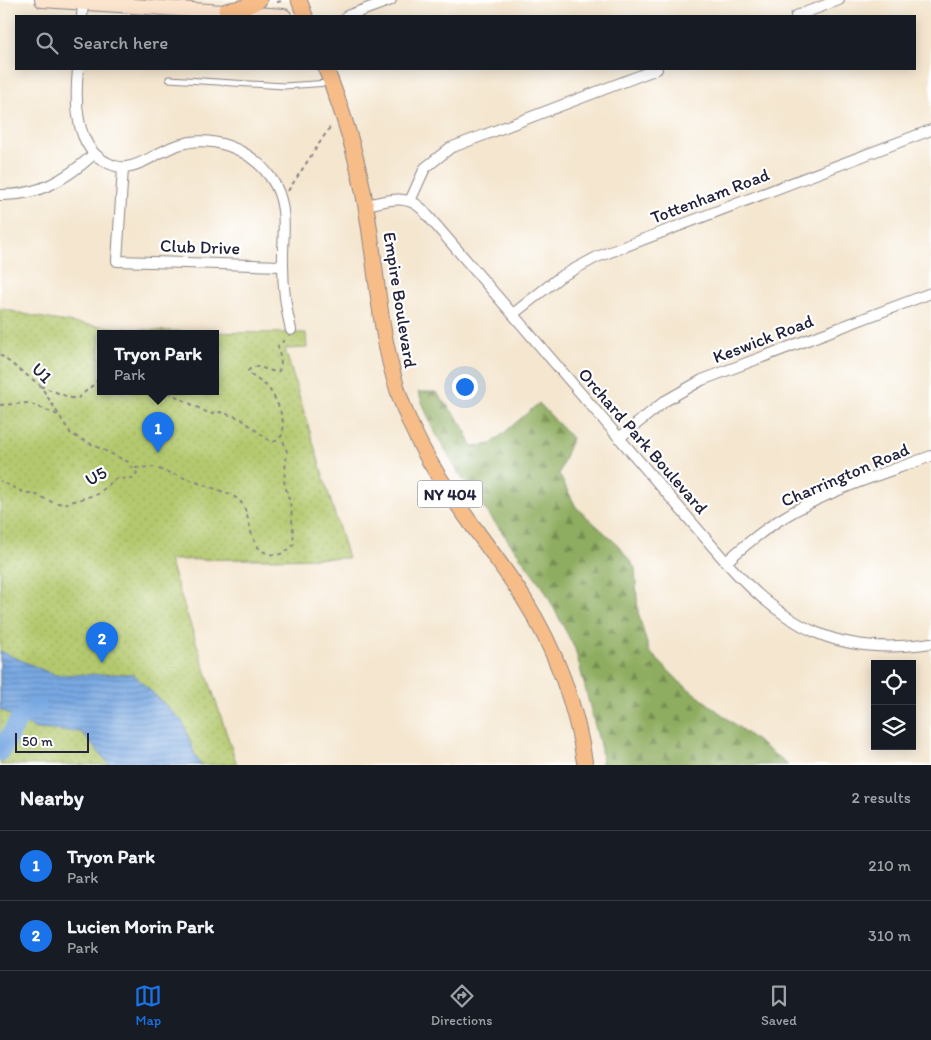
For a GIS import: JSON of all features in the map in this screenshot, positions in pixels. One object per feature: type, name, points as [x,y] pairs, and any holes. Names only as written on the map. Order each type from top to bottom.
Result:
[{"type":"main road","points":[[42,0],[83,6],[226,11],[272,15]]},
{"type":"main road","points":[[226,11],[245,7],[260,0]]},
{"type":"main road","points":[[299,0],[305,15]]},
{"type":"main road","name":"Empire Boulevard","points":[[329,76],[352,143],[366,205],[384,342],[404,409],[435,471],[524,599],[541,631],[568,694],[577,727],[584,765]]},
{"type":"street","points":[[350,15],[391,0]]},
{"type":"street","points":[[799,15],[839,0]]},
{"type":"street","points":[[78,70],[78,112],[86,140],[94,154],[103,161],[123,168],[134,166],[176,146],[211,141],[229,146],[260,164],[272,180],[282,199],[285,216],[283,266],[286,307],[291,330]]},
{"type":"street","points":[[366,205],[397,199],[410,200],[425,168],[450,148],[654,70]]},
{"type":"street","name":"Tottenham Road","points":[[513,314],[560,277],[597,257],[931,130]]},
{"type":"street","points":[[0,195],[25,194],[53,185],[94,154]]},
{"type":"street","name":"Club Drive","points":[[123,168],[117,261],[283,266]]},
{"type":"street","name":"Orchard Park Boulevard","points":[[410,200],[422,209],[726,562],[765,603],[801,626],[821,635],[866,646],[890,647],[931,643]]},
{"type":"street","name":"Keswick Road","points":[[619,438],[664,401],[702,380],[931,293]]},
{"type":"street","name":"Charrington Road","points":[[726,562],[752,540],[788,515],[844,489],[931,456]]},
{"type":"lane","points":[[168,79],[284,86],[329,76]]},
{"type":"path","points":[[277,2],[282,1]]},
{"type":"path","points":[[282,199],[330,127]]},
{"type":"path","points":[[135,468],[153,467],[230,494],[240,501],[254,540],[260,550],[268,554],[278,555],[286,552],[294,544],[290,507],[284,481],[287,452],[282,437],[284,427],[271,390],[248,372],[251,368],[258,366],[271,372],[279,371],[281,362],[278,346],[288,338],[291,330]]},
{"type":"path","name":"U1","points":[[0,355],[40,386],[52,402],[58,415]]},
{"type":"path","points":[[40,386],[71,398],[78,398],[97,382]]},
{"type":"path","points":[[174,395],[210,414],[220,412],[240,418],[271,442],[278,441],[282,437]]},
{"type":"path","points":[[0,405],[29,403],[58,415]]},
{"type":"path","name":"U5","points":[[0,480],[25,493],[32,493],[52,502],[64,504],[98,494],[115,478],[134,478],[137,473],[135,468],[128,462],[71,434],[58,415]]},
{"type":"green space","points":[[0,308],[37,317],[75,323],[113,328],[152,330],[97,330],[97,395],[219,395],[219,332],[306,333],[307,348],[285,349],[348,558],[169,560],[237,765],[0,765]]},
{"type":"green space","points":[[418,392],[436,392],[463,425],[472,447],[491,444],[539,403],[572,438],[559,474],[576,507],[619,546],[635,568],[638,612],[649,651],[681,683],[788,765],[602,765],[601,749],[575,649],[544,589],[459,474],[432,427]]},
{"type":"water","points":[[0,651],[54,675],[133,674],[183,722],[196,758],[201,765],[110,765],[81,732],[36,729],[0,709]]},
{"type":"waterway","points":[[0,753],[19,719],[38,707]]},
{"type":"place","name":"Tryon Park","points":[[158,453]]},
{"type":"place","name":"Lucien Morin Park","points":[[102,663]]}]
